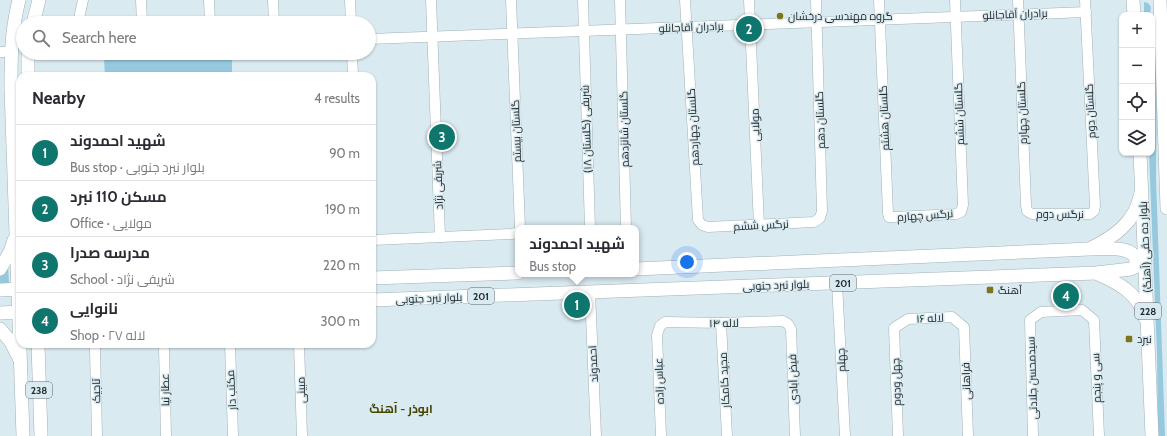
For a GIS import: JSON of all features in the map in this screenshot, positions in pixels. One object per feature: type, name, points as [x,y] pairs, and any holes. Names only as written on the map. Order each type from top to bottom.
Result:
[{"type":"main road","name":"238","points":[[16,235],[11,52],[13,23],[19,0]]},
{"type":"main road","points":[[35,16],[39,0]]},
{"type":"main road","points":[[1134,9],[1138,0]]},
{"type":"main road","points":[[1155,0],[1161,38]]},
{"type":"main road","points":[[1160,0],[1167,208]]},
{"type":"main road","points":[[28,60],[28,72]]},
{"type":"main road","name":"بلوار ده حقی (آهنگ)","points":[[1140,156],[1149,333],[1152,436]]},
{"type":"main road","name":"بلوار نبرد جنوبی","points":[[639,269],[1089,249],[1107,240],[1121,230],[1131,219],[1139,204],[1142,186]]},
{"type":"main road","points":[[0,269],[10,252],[16,235]]},
{"type":"main road","name":"201","points":[[1089,249],[1122,249],[1135,255],[1137,262],[1135,267],[1131,269],[1096,273]]},
{"type":"main road","name":"بلوار نبرد جنوبی","points":[[376,278],[515,273]]},
{"type":"main road","name":"بلوار نبرد جنوبی","points":[[376,300],[590,292],[654,288],[837,283],[1096,273],[1116,281],[1125,287],[1137,300],[1144,311],[1149,333]]},
{"type":"main road","points":[[0,290],[16,289]]},
{"type":"main road","points":[[0,313],[16,312]]},
{"type":"main road","points":[[0,329],[11,342],[21,362]]},
{"type":"main road","name":"238","points":[[20,348],[23,436]]},
{"type":"main road","name":"238","points":[[39,348],[41,436]]},
{"type":"street","points":[[80,16],[84,0]]},
{"type":"street","points":[[141,0],[142,16]]},
{"type":"street","points":[[209,0],[210,16]]},
{"type":"street","points":[[273,0],[274,16]]},
{"type":"street","points":[[350,0],[351,16]]},
{"type":"street","name":"شریفی نژاد","points":[[431,0],[440,237]]},
{"type":"street","name":"گلستان بیستم","points":[[511,0],[520,225]]},
{"type":"street","name":"شریفی (گلستان ۱۸)","points":[[583,0],[590,225]]},
{"type":"street","name":"گلستان شانزدهم","points":[[620,0],[622,29],[626,225]]},
{"type":"street","name":"گلستان چهاردهم","points":[[686,0],[698,220],[702,225]]},
{"type":"street","name":"مولایی","points":[[749,0],[759,225]]},
{"type":"street","name":"گلستان دهم","points":[[816,0],[822,211],[820,218]]},
{"type":"street","name":"گلستان هشتم","points":[[879,0],[887,205],[889,217]]},
{"type":"street","name":"گلستان ششم","points":[[955,0],[963,205],[961,212]]},
{"type":"street","name":"گلستان چهارم","points":[[1018,0],[1027,211]]},
{"type":"street","name":"گلستان دوم","points":[[1085,0],[1095,206],[1094,211]]},
{"type":"street","name":"برادران آقاجانلو","points":[[376,39],[1086,12]]},
{"type":"street","points":[[352,60],[353,72]]},
{"type":"street","name":"نرگس دوم","points":[[1027,211],[1032,214],[1090,214],[1094,211]]},
{"type":"street","name":"نرگس چهارم","points":[[889,217],[956,214],[961,212]]},
{"type":"street","name":"نرگس ششم","points":[[702,225],[708,227],[814,222],[820,218]]},
{"type":"street","points":[[376,240],[515,233]]},
{"type":"street","name":"چهلم","points":[[837,283],[845,436]]},
{"type":"street","name":"احمدوند","points":[[590,292],[596,436]]},
{"type":"street","name":"سیدمحسن جلادتی","points":[[1033,436],[1030,320],[1041,312],[1082,310],[1094,320]]},
{"type":"street","name":"لاله ۱۶","points":[[894,328],[908,319],[952,317],[964,327]]},
{"type":"street","name":"سی و پنجم","points":[[1094,320],[1098,436]]},
{"type":"street","name":"لاله ۱۴","points":[[660,326],[665,322],[722,323],[783,321],[788,324]]},
{"type":"street","name":"مجید کامکار","points":[[722,323],[727,436]]},
{"type":"street","name":"فیض آبادی","points":[[788,324],[791,329],[795,436]]},
{"type":"street","name":"عباس زاده","points":[[660,326],[657,335],[661,436]]},
{"type":"street","name":"فراهانی","points":[[964,327],[968,436]]},
{"type":"street","name":"چهل ودوم","points":[[894,328],[898,436]]},
{"type":"street","name":"تاجیک","points":[[96,348],[97,436]]},
{"type":"street","name":"عطار نیا","points":[[164,348],[166,436]]},
{"type":"street","name":"مکتب دار","points":[[230,348],[233,436]]},
{"type":"street","name":"مبینی","points":[[298,348],[302,436]]},
{"type":"shaded area","points":[[1144,2],[1148,3],[1151,7],[1150,12],[1144,12]]},
{"type":"shaded area","points":[[1155,44],[1157,52],[1156,179],[1165,436],[1158,436],[1157,355],[1149,156],[1155,156]]},
{"type":"shaded area","points":[[104,60],[232,60],[232,72],[105,72]]},
{"type":"shaded area","points":[[8,264],[9,284],[0,285],[0,275]]},
{"type":"place","name":"گروه مهندسی درخشان","points":[[780,16]]},
{"type":"place","name":"مسکن 110 نبرد","points":[[749,29]]},
{"type":"place","name":"مدرسه صدرا","points":[[442,137]]},
{"type":"place","name":"آهنگ","points":[[990,290]]},
{"type":"place","name":"نانوایی","points":[[1066,296]]},
{"type":"place","name":"شهید احمدوند","points":[[577,305]]},
{"type":"place","name":"نبرد","points":[[1129,339]]},
{"type":"district","name":"ابوذر - آهنگ","points":[[401,408]]}]
